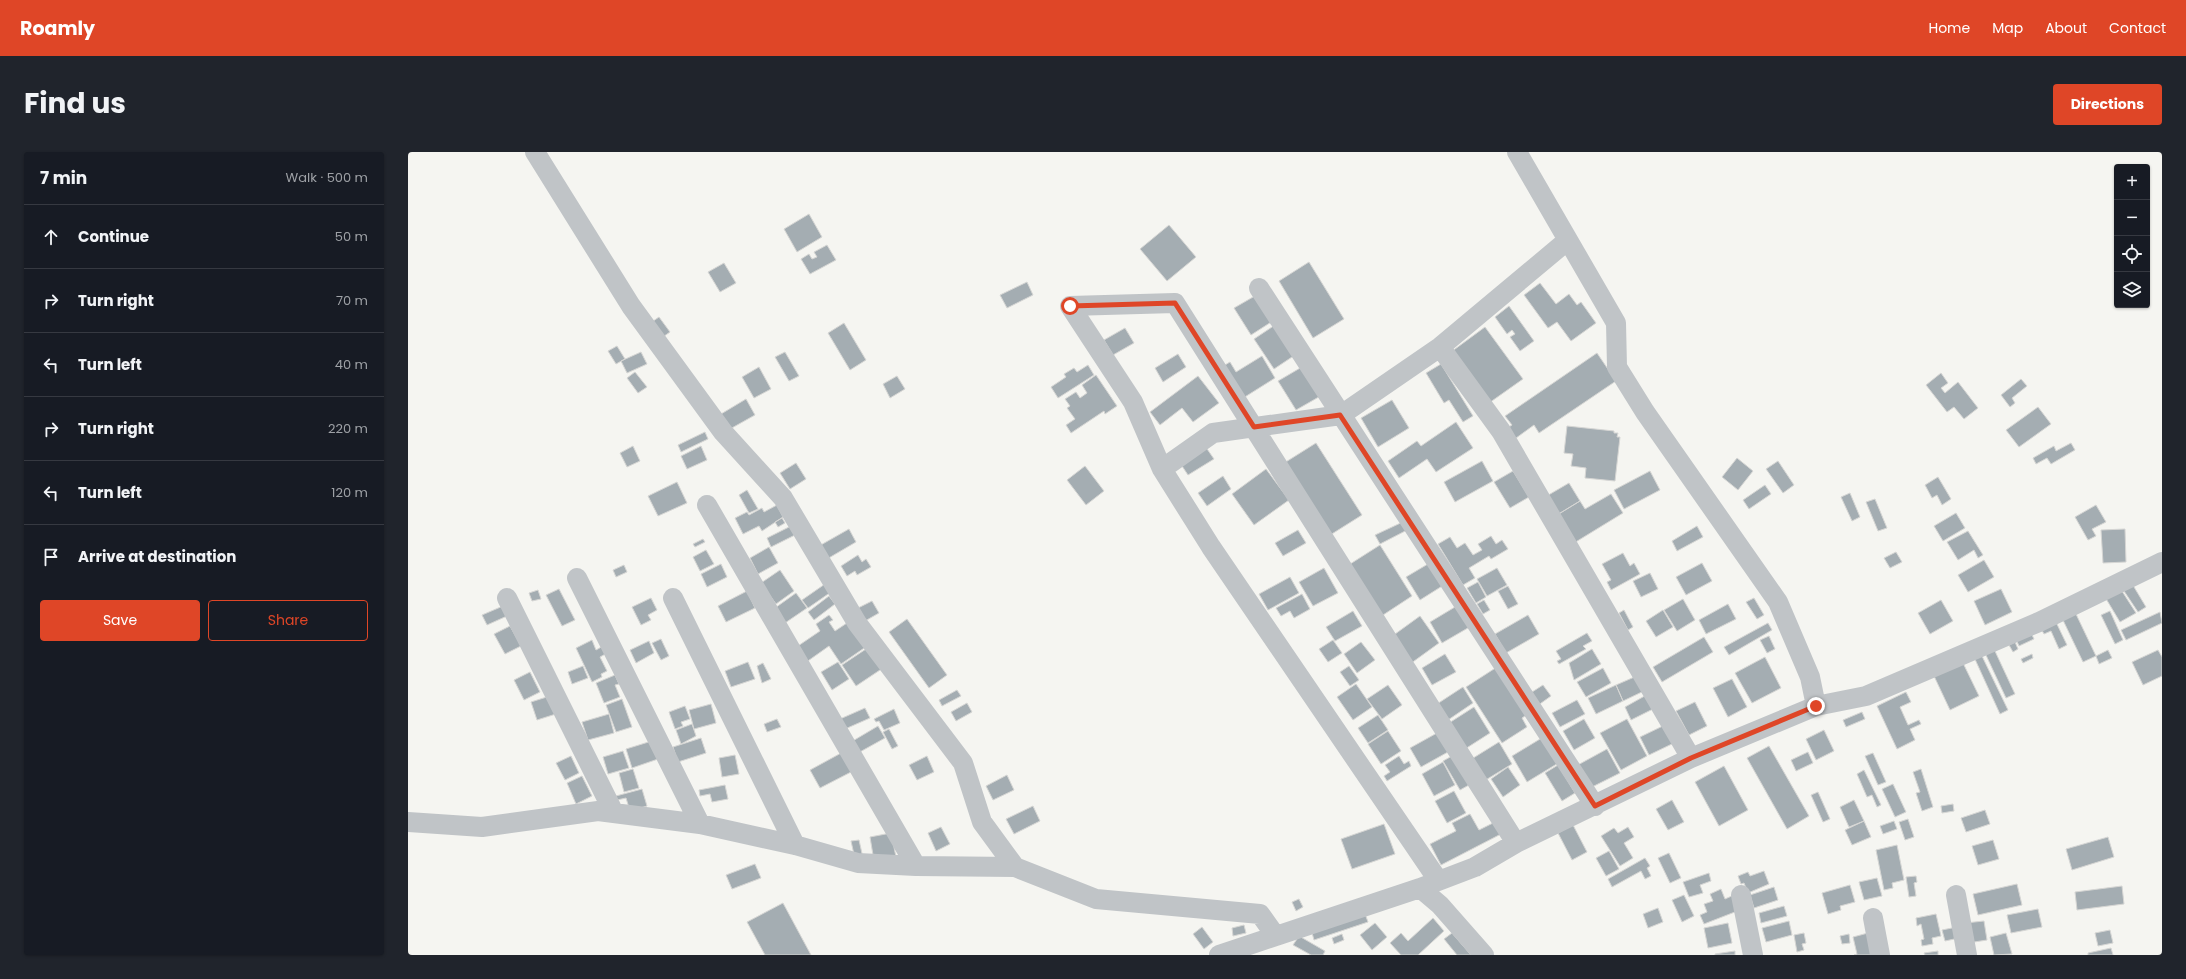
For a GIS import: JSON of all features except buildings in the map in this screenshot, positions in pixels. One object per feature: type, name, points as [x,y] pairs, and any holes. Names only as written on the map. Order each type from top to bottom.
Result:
[{"type":"street","points":[[535,152],[631,306],[723,432],[782,498],[857,623],[963,763],[982,822],[1015,867]]},
{"type":"street","points":[[1517,152],[1616,322],[1617,367],[1645,412],[1778,602],[1810,677],[1816,706]]},
{"type":"street","points":[[1162,469],[1213,433],[1340,415],[1440,347],[1568,240]]},
{"type":"street","points":[[1259,288],[1595,806]]},
{"type":"street","points":[[1438,880],[1211,546],[1162,469],[1132,402],[1070,306],[1175,303],[1516,843]]},
{"type":"street","points":[[1440,347],[1501,430],[1691,758]]},
{"type":"street","points":[[707,505],[916,866]]},
{"type":"street","points":[[1219,955],[1275,935],[1420,888],[1475,867],[1516,843],[1595,806],[1691,758],[1816,706],[1866,696],[2039,622],[2162,562]]},
{"type":"street","points":[[577,578],[700,824]]},
{"type":"street","points":[[507,598],[614,814]]},
{"type":"street","points":[[673,598],[795,845]]},
{"type":"street","points":[[408,822],[482,827],[598,811],[700,824],[795,845],[858,863],[916,866],[1015,867],[1096,899],[1260,914],[1275,935]]},
{"type":"street","points":[[1420,888],[1440,905],[1484,955]]},
{"type":"street","points":[[1741,895],[1753,955]]},
{"type":"street","points":[[1956,895],[1967,955]]},
{"type":"street","points":[[1873,918],[1880,955]]},
{"type":"route","points":[[1070,306],[1175,303],[1254,427],[1340,415],[1595,806],[1691,758],[1816,706]]}]
